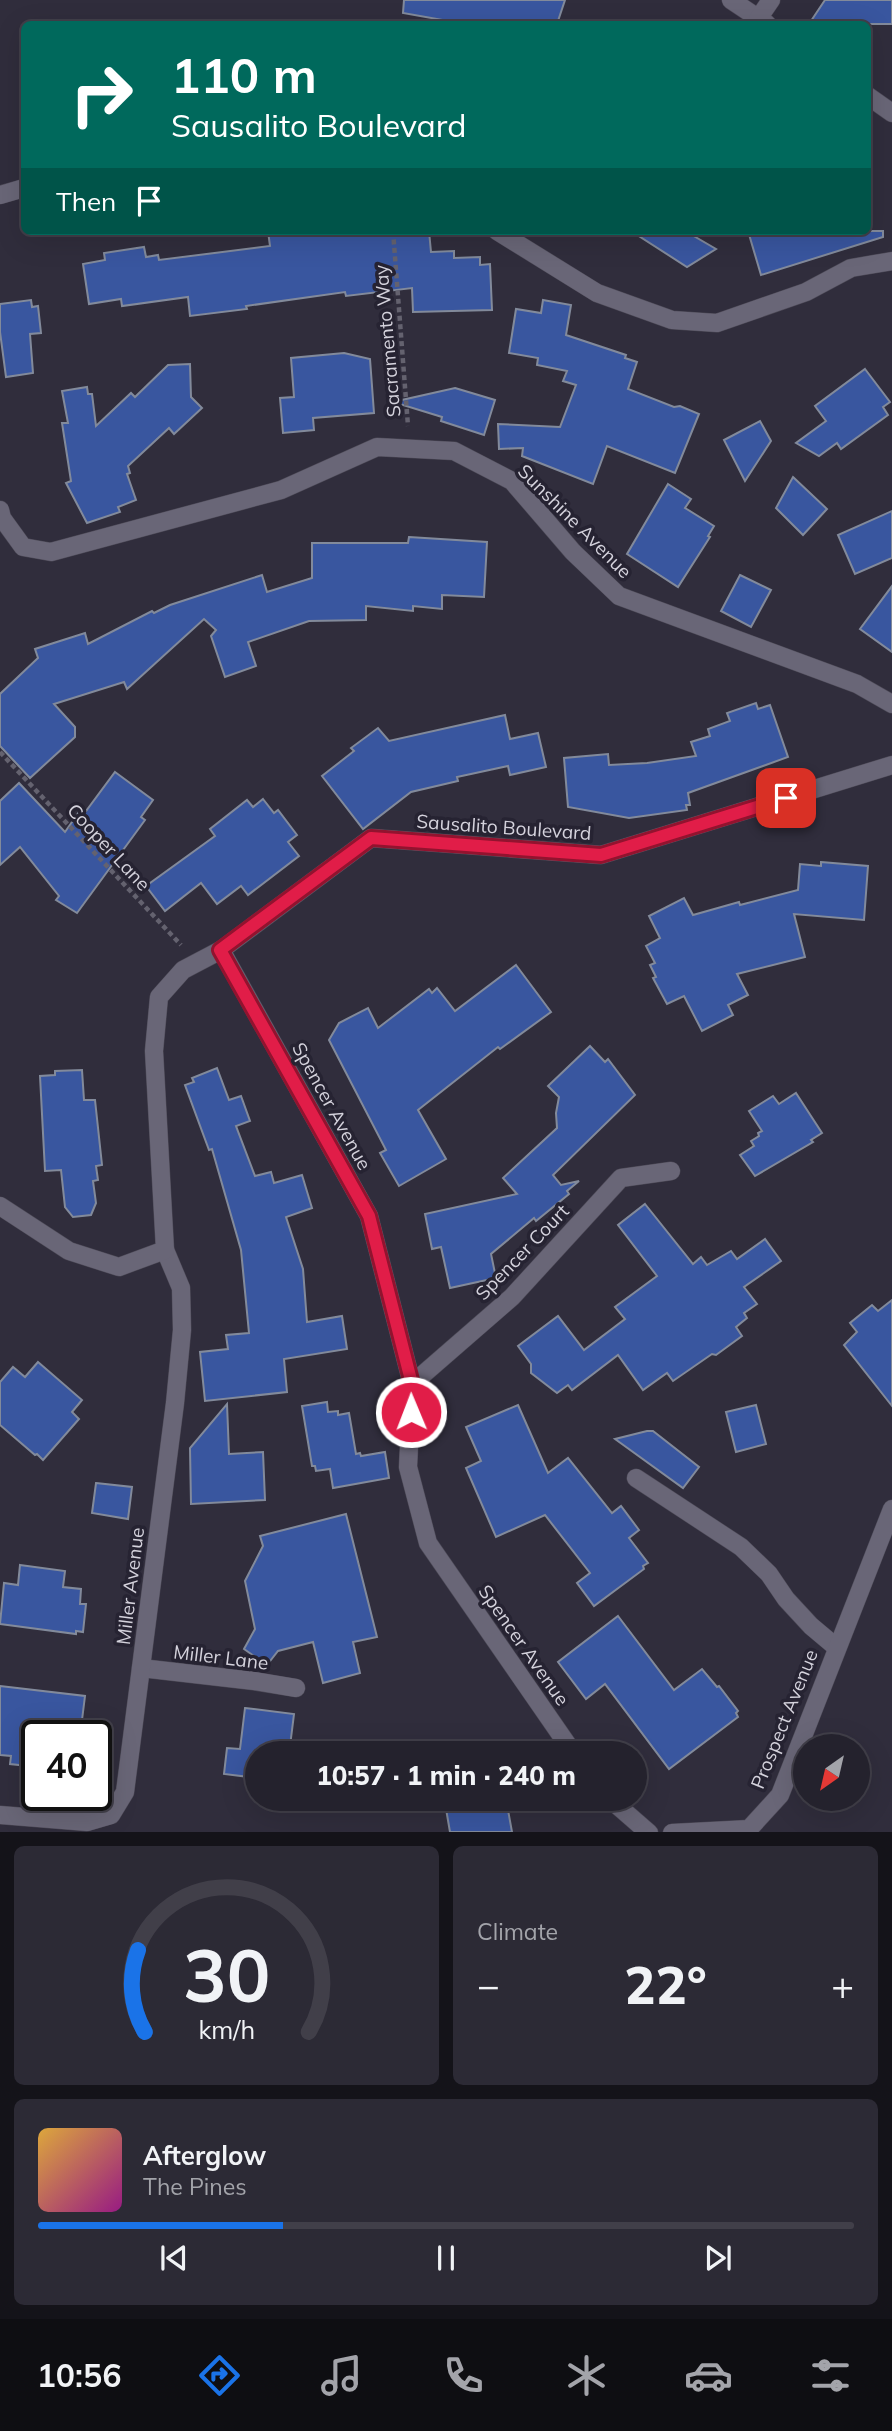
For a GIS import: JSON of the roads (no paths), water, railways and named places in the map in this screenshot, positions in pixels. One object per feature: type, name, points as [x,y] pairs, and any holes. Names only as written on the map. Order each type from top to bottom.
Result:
[{"type":"street","points":[[731,0],[761,21]]},
{"type":"street","points":[[762,21],[771,0]]},
{"type":"street","points":[[871,98],[892,113]]},
{"type":"street","points":[[0,195],[21,189]]},
{"type":"street","points":[[503,235],[597,293],[672,320],[717,323],[806,292],[851,268],[892,261]]},
{"type":"street","name":"Sunshine Avenue","points":[[0,510],[23,547],[51,552],[281,490],[377,447],[454,451],[512,481],[573,552],[619,596],[857,684],[892,704]]},
{"type":"street","name":"Sausalito Boulevard","points":[[220,950],[371,838],[601,855],[892,765]]},
{"type":"street","points":[[0,1206],[69,1251],[119,1267],[165,1250],[154,1051],[159,997],[183,970],[220,950]]},
{"type":"street","name":"Spencer Avenue","points":[[220,950],[369,1216],[412,1384],[408,1467],[428,1543],[565,1741]]},
{"type":"street","name":"Spencer Court","points":[[412,1384],[512,1297],[621,1178],[671,1171]]},
{"type":"street","name":"Miller Avenue","points":[[0,1815],[87,1822],[111,1815],[125,1793],[174,1416],[182,1330],[181,1288],[165,1250]]},
{"type":"street","points":[[636,1478],[741,1547],[769,1574],[786,1599],[811,1626],[836,1647]]},
{"type":"street","name":"Prospect Avenue","points":[[672,1832],[749,1829],[780,1795],[892,1509]]},
{"type":"street","name":"Miller Lane","points":[[141,1668],[296,1688]]},
{"type":"street","points":[[624,1811],[649,1832]]}]
